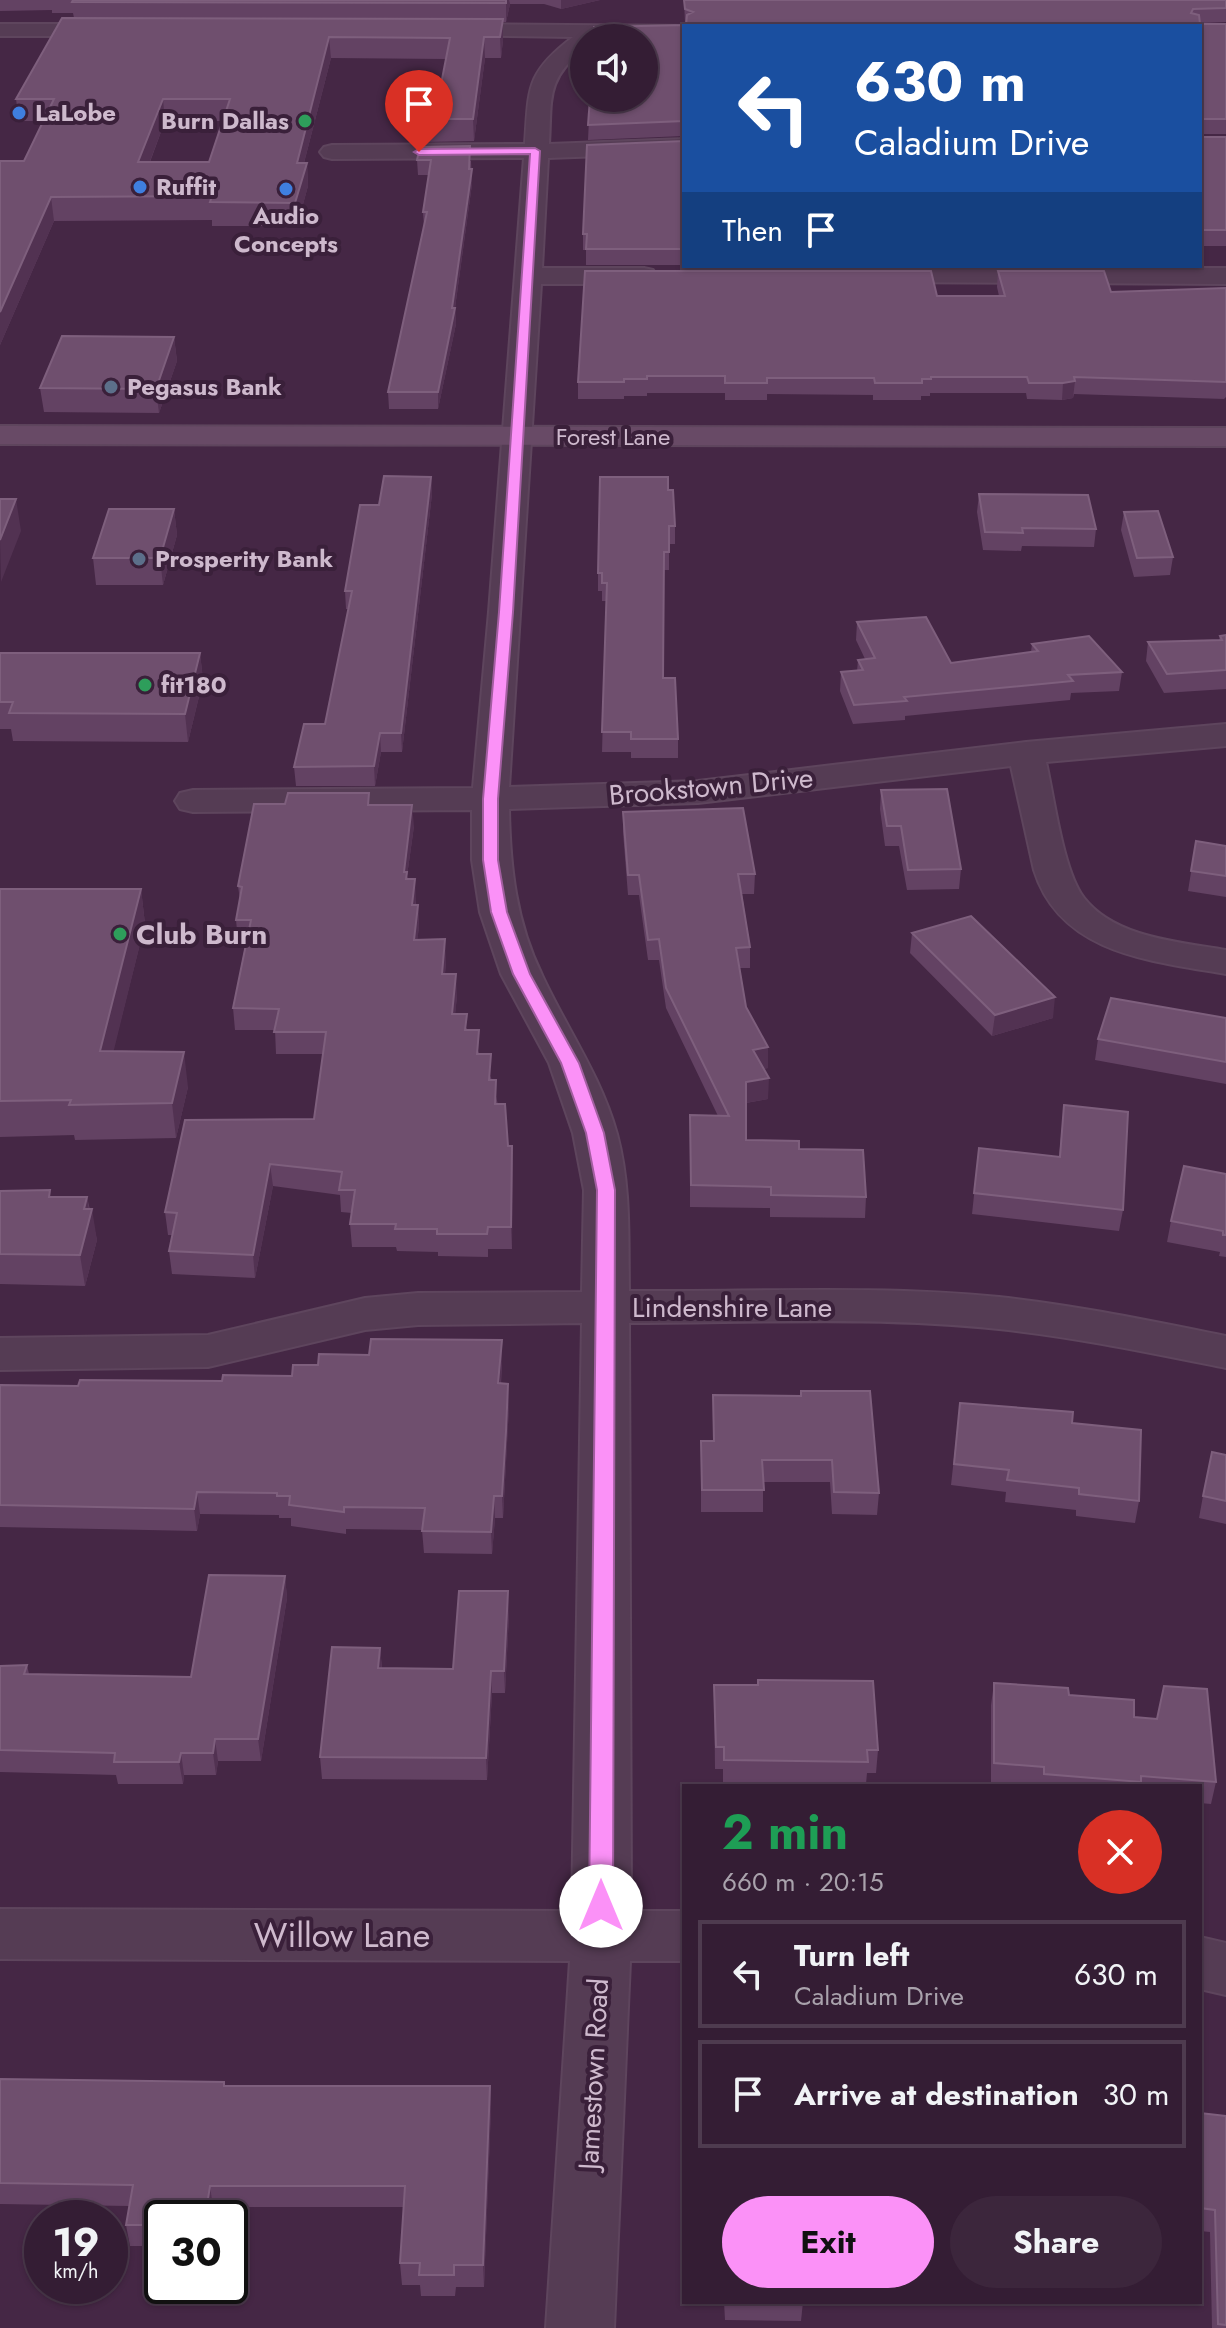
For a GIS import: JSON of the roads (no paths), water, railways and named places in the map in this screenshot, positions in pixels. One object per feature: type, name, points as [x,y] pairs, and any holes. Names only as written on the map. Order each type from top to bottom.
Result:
[{"type":"main road","name":"Forest Lane","points":[[0,435],[216,450]]},
{"type":"main road","name":"Forest Lane","points":[[1104,451],[1226,437]]},
{"type":"main road","name":"Forest Lane","points":[[0,463],[216,450],[516,450],[1104,451],[1226,465]]},
{"type":"street","name":"Jamestown Road","points":[[605,24],[627,8]]},
{"type":"street","points":[[0,30],[137,30]]},
{"type":"street","points":[[422,30],[570,35]]},
{"type":"street","points":[[658,32],[682,31]]},
{"type":"street","name":"Jamestown Road","points":[[570,51],[550,67],[541,86],[490,799],[491,860],[499,912],[521,974],[570,1063],[595,1133],[606,1190],[601,1936],[580,2328]]},
{"type":"street","points":[[332,152],[535,151],[682,146]]},
{"type":"street","points":[[526,276],[669,276]]},
{"type":"street","points":[[844,276],[1226,276]]},
{"type":"street","name":"Brookstown Drive","points":[[193,801],[490,799],[698,792],[1026,753],[1226,735]]},
{"type":"street","points":[[1026,753],[1059,889],[1083,918],[1116,938],[1151,949],[1226,962]]},
{"type":"street","name":"Lindenshire Lane","points":[[0,1354],[208,1351],[365,1314],[418,1309],[607,1307],[893,1308],[997,1313],[1102,1327],[1226,1352]]},
{"type":"street","name":"Willow Lane","points":[[0,1934],[682,1936]]},
{"type":"street","points":[[1202,1963],[1226,1969]]},
{"type":"place","name":"LaLobe","points":[[19,113]]},
{"type":"place","name":"Burn Dallas","points":[[305,121]]},
{"type":"place","name":"Ruffit","points":[[140,187]]},
{"type":"place","name":"Audio Concepts","points":[[286,189]]},
{"type":"place","name":"Pegasus Bank","points":[[111,387]]},
{"type":"place","name":"Prosperity Bank","points":[[139,559]]},
{"type":"place","name":"fit180","points":[[145,685]]},
{"type":"place","name":"Club Burn","points":[[120,934]]}]
